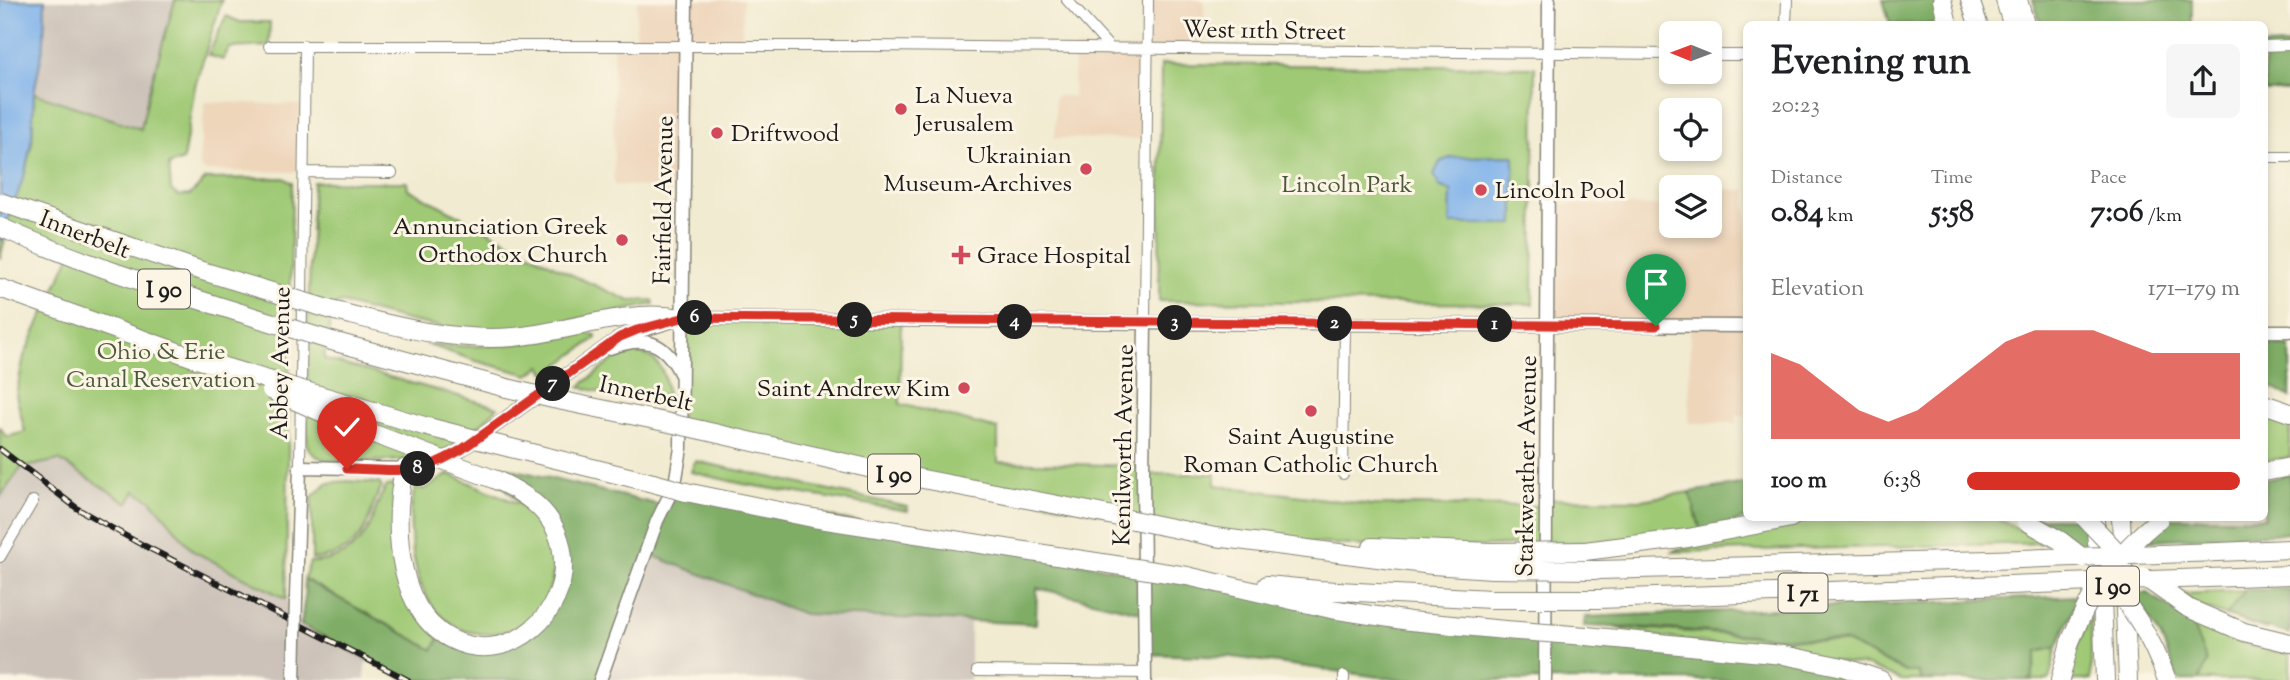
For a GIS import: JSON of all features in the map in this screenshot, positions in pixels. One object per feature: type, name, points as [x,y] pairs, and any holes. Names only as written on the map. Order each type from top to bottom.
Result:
[{"type":"highway","points":[[1942,0],[1947,21]]},
{"type":"highway","points":[[1970,0],[1977,21]]},
{"type":"highway","points":[[2005,0],[2011,21]]},
{"type":"highway","points":[[2018,0],[2024,21]]},
{"type":"highway","points":[[0,202],[200,270],[335,311],[428,334],[491,338],[536,334],[644,314],[682,318]]},
{"type":"highway","name":"Innerbelt","points":[[0,227],[54,251],[130,278],[332,341],[553,399],[881,471],[1215,537],[1492,560]]},
{"type":"highway","points":[[0,288],[197,359],[424,426],[686,492],[813,517],[1187,576],[1331,609],[1410,621],[1783,654],[1843,667],[1881,680]]},
{"type":"highway","points":[[197,359],[353,426],[496,480],[535,503],[554,525],[563,553],[563,580],[550,611],[533,628],[508,642],[475,646],[461,643],[442,633],[426,618],[414,602],[401,563],[399,530],[404,470]]},
{"type":"highway","points":[[2268,405],[2290,413]]},
{"type":"highway","points":[[2268,471],[2290,467]]},
{"type":"highway","name":"I 90","points":[[1492,560],[1688,538],[1776,521]]},
{"type":"highway","name":"I 90","points":[[2024,521],[2061,541],[2088,561],[2111,584],[2144,628],[2167,680]]},
{"type":"highway","points":[[2087,521],[2099,536],[2135,569],[2188,608],[2244,632],[2290,643]]},
{"type":"highway","points":[[2095,521],[2102,596],[2105,680]]},
{"type":"highway","points":[[2121,521],[2127,680]]},
{"type":"highway","points":[[2060,680],[2079,620],[2108,570],[2125,549],[2157,521]]},
{"type":"highway","name":"I 71","points":[[1492,560],[1598,570],[2290,549]]},
{"type":"highway","name":"I 71","points":[[1187,576],[1319,590],[1491,599],[1598,599],[2290,575]]},
{"type":"street","name":"Fairfield Avenue","points":[[600,680],[657,521],[675,485],[681,448],[686,0]]},
{"type":"street","points":[[1067,0],[1111,49]]},
{"type":"street","name":"Kenilworth Avenue","points":[[1145,676],[1143,466],[1148,0]]},
{"type":"street","name":"Starkweather Avenue","points":[[1545,680],[1549,0]]},
{"type":"street","points":[[1786,21],[1787,0]]},
{"type":"street","points":[[2268,46],[2290,45]]},
{"type":"street","name":"West 11th Street","points":[[269,46],[685,46],[1659,54]]},
{"type":"street","name":"Abbey Avenue","points":[[294,680],[300,467],[305,47]]},
{"type":"street","points":[[1722,55],[1743,55]]},
{"type":"street","points":[[2268,157],[2290,157]]},
{"type":"street","points":[[304,173],[392,173]]},
{"type":"street","points":[[300,467],[404,470],[427,466],[461,450],[620,337],[682,318],[1743,326]]},
{"type":"street","points":[[1343,474],[1345,324]]},
{"type":"street","points":[[2268,331],[2290,331]]},
{"type":"street","points":[[573,369],[616,346],[646,342],[660,347],[669,355],[682,378]]},
{"type":"street","points":[[0,557],[33,501]]},
{"type":"street","points":[[977,671],[1145,676]]},
{"type":"shaded area","points":[[45,0],[175,0],[141,129],[34,93],[44,42]]},
{"type":"shaded area","points":[[637,0],[743,0],[742,46],[686,45],[684,189],[614,185],[613,46],[635,46]]},
{"type":"shaded area","points":[[1148,0],[1204,0],[1204,50],[1147,50]]},
{"type":"shaded area","points":[[1074,48],[1147,50],[1147,139],[1055,138],[1055,96],[1073,96]]},
{"type":"shaded area","points":[[205,102],[304,105],[304,172],[204,171],[199,160]]},
{"type":"shaded area","points":[[1722,189],[1743,190],[1743,415],[1736,415],[1736,423],[1689,423],[1690,326],[1548,325],[1548,204],[1659,206],[1659,238],[1722,238]]},
{"type":"shaded area","points":[[58,460],[128,503],[135,491],[151,500],[193,551],[286,599],[301,625],[369,660],[365,666],[365,680],[0,680],[0,497],[21,468]]},
{"type":"shaded area","points":[[646,552],[804,614],[970,622],[970,680],[600,680]]},
{"type":"green space","name":"Ohio & Erie Canal Reservation","points":[[175,0],[222,0],[195,86],[183,160],[169,165],[171,190],[178,196],[190,195],[206,179],[284,178],[292,183],[286,599],[193,551],[151,500],[135,491],[128,503],[59,460],[21,468],[0,497],[0,426],[6,437],[25,432],[16,395],[24,356],[70,256],[7,231],[0,259],[0,234],[25,173],[32,142],[34,93],[141,129]]},
{"type":"green space","points":[[1883,0],[1942,0],[1947,21],[1889,21]]},
{"type":"green space","points":[[2033,0],[2192,0],[2192,21],[2040,21]]},
{"type":"green space","points":[[226,16],[240,22],[270,22],[269,46],[229,48],[223,60],[208,55]]},
{"type":"green space","points":[[2290,45],[2290,91],[2268,91],[2268,46]]},
{"type":"green space","name":"Lincoln Park","points":[[1161,64],[1535,67],[1533,304],[1159,301]]},
{"type":"green space","name":"Ohio & Erie Canal Reservation","points":[[313,182],[407,182],[408,189],[572,275],[630,301],[653,300],[654,304],[561,323],[491,330],[436,326],[342,303],[333,305],[324,359],[498,407],[461,441],[435,456],[364,461],[320,458],[312,453],[307,445]]},
{"type":"green space","points":[[682,318],[901,320],[900,404],[998,429],[998,462],[1143,466],[1143,474],[1215,474],[1215,485],[1372,505],[1546,506],[1546,499],[1641,500],[1690,492],[1702,535],[1688,538],[1418,549],[1215,537],[681,426]]},
{"type":"green space","points":[[585,333],[596,335],[596,338],[546,374],[541,366],[529,375],[426,344],[506,344]]},
{"type":"green space","points":[[2268,345],[2290,346],[2290,397],[2268,386]]},
{"type":"green space","points":[[636,352],[656,361],[663,372],[667,394],[661,395],[659,406],[579,387],[614,359]]},
{"type":"green space","points":[[2268,413],[2290,421],[2290,457],[2268,461]]},
{"type":"green space","points":[[695,461],[908,507],[908,511],[743,484],[691,472]]},
{"type":"green space","points":[[500,466],[664,506],[673,488],[1331,609],[1764,652],[1881,680],[1401,680],[1232,657],[1145,654],[1144,613],[1037,588],[1036,624],[804,614],[646,553],[600,680],[408,680],[301,625],[305,596],[304,579],[433,650],[442,633],[493,646],[550,611],[560,539],[496,480]]},
{"type":"green space","points":[[449,474],[519,504],[536,519],[544,531],[551,552],[551,583],[541,607],[522,624],[499,633],[474,633],[449,622],[429,601],[414,560],[411,539],[413,496],[416,488],[425,489]]},
{"type":"green space","points":[[2290,474],[2290,533],[2148,540],[2168,521],[2268,521],[2268,479]]},
{"type":"green space","points":[[327,483],[379,483],[382,487],[365,528],[347,548],[330,556],[312,559],[312,497]]},
{"type":"green space","points":[[1743,483],[1743,519],[1702,535],[1690,492]]},
{"type":"green space","points":[[402,484],[401,563],[442,633],[433,650],[304,579],[310,562],[336,557],[359,542],[369,527],[387,486]]},
{"type":"green space","points":[[1805,521],[2002,521],[2048,543],[1673,552],[1677,549],[1735,539]]},
{"type":"green space","points":[[2025,521],[2086,521],[2099,558]]},
{"type":"green space","points":[[2290,589],[2268,630],[2204,608],[2180,594]]},
{"type":"green space","points":[[2290,589],[2290,634],[2226,616],[2245,590]]},
{"type":"green space","points":[[2148,593],[2193,620],[2207,663],[2199,680],[2178,680],[2161,637],[2133,594]]},
{"type":"green space","points":[[2079,596],[2057,647],[2037,652],[2032,677],[2027,680],[1922,680],[1918,672],[1906,672],[1846,642],[1654,628],[1584,626],[1585,617]]},
{"type":"green space","points":[[2091,615],[2091,680],[2067,680],[2074,652]]},
{"type":"green space","points":[[2193,620],[2240,642],[2290,654],[2290,680],[2199,680]]},
{"type":"green space","points":[[1613,627],[1846,642],[1905,672],[1918,672],[1922,680],[1901,680],[1867,666],[1636,633]]},
{"type":"green space","points":[[2057,647],[2049,680],[2027,680],[2032,677],[2037,652]]},
{"type":"water","points":[[0,0],[45,0],[44,42],[34,93],[32,138],[25,173],[0,243]]},
{"type":"water","name":"Lincoln Pool","points":[[1514,156],[1514,224],[1450,224],[1451,191],[1439,186],[1434,174],[1440,162],[1452,157]]},
{"type":"railway","points":[[0,449],[78,509],[135,541],[408,680]]},
{"type":"place","name":"La Nueva Jerusalem","points":[[901,109]]},
{"type":"place","name":"Driftwood","points":[[717,133]]},
{"type":"place","name":"Ukrainian Museum-Archives","points":[[1086,169]]},
{"type":"place","name":"Lincoln Pool","points":[[1481,190]]},
{"type":"place","name":"Annunciation Greek Orthodox Church","points":[[622,240]]},
{"type":"place","name":"Grace Hospital","points":[[961,255]]},
{"type":"place","name":"Saint Andrew Kim","points":[[964,388]]},
{"type":"place","name":"Saint Augustine Roman Catholic Church","points":[[1311,411]]},
{"type":"route","points":[[347,469],[404,470],[436,463],[461,450],[620,337],[682,318],[1656,326]]}]
